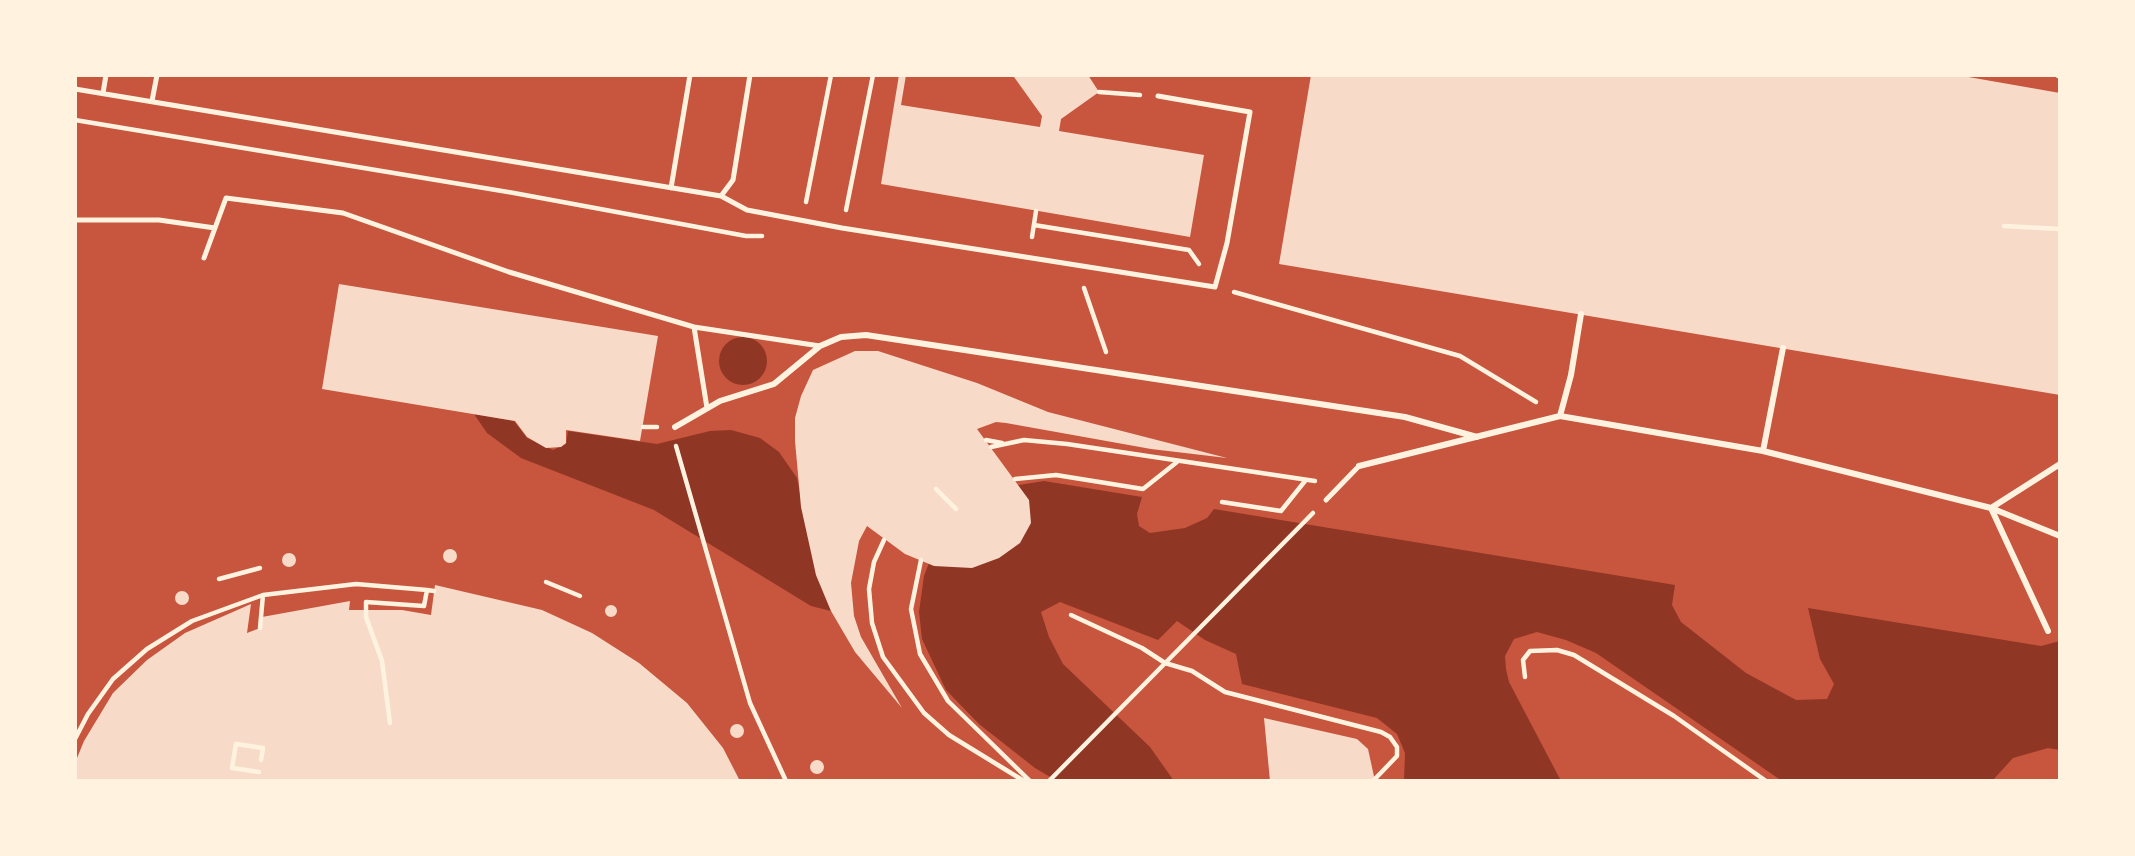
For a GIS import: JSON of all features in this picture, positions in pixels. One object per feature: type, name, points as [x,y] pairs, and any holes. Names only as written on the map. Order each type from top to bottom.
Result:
[{"type":"street","points":[[1560,416],[1572,375],[1581,314]]},
{"type":"street","points":[[675,427],[720,401],[774,384],[820,346],[841,337],[866,335],[1405,417],[1477,437]]},
{"type":"street","points":[[1763,451],[1783,348]]},
{"type":"street","points":[[1359,467],[1560,416],[1763,451],[1991,508],[2060,536]]},
{"type":"street","points":[[1991,508],[2060,464]]},
{"type":"street","points":[[1991,508],[2048,631]]},
{"type":"lane","points":[[103,93],[106,75]]},
{"type":"lane","points":[[152,101],[156,75]]},
{"type":"lane","points":[[671,188],[690,75]]},
{"type":"lane","points":[[721,196],[733,180],[750,75]]},
{"type":"lane","points":[[75,89],[721,196],[747,210],[842,228],[1215,287],[1227,243],[1250,112],[1158,96]]},
{"type":"lane","points":[[204,258],[226,198],[343,213],[509,272],[694,327],[820,346]]},
{"type":"lane","points":[[76,220],[159,220],[215,228]]},
{"type":"lane","points":[[694,327],[707,408]]},
{"type":"lane","points":[[1326,500],[1359,467]]},
{"type":"path","points":[[75,120],[514,193],[746,236],[785,235],[803,220],[831,75]]},
{"type":"path","points":[[842,228],[873,75]]},
{"type":"path","points":[[1099,92],[1158,96]]},
{"type":"path","points":[[1036,211],[1034,225],[1189,250],[1215,287],[1460,356],[1560,416]]},
{"type":"path","points":[[2004,226],[2060,229]]},
{"type":"path","points":[[1076,266],[1114,373]]},
{"type":"path","points":[[986,440],[1003,443]]},
{"type":"path","points":[[991,447],[1024,440],[1066,444],[1341,485]]},
{"type":"path","points":[[674,442],[750,703],[786,781]]},
{"type":"path","points":[[1015,479],[1056,475],[1143,489],[1177,461]]},
{"type":"path","points":[[1222,502],[1280,511],[1306,480]]},
{"type":"path","points":[[936,489],[956,509]]},
{"type":"path","points":[[1049,781],[1326,500]]},
{"type":"path","points":[[884,540],[874,562],[869,589],[872,623],[883,657],[924,713],[949,735],[1024,781]]},
{"type":"path","points":[[921,560],[911,610],[920,654],[948,701],[1030,781]]},
{"type":"path","points":[[219,579],[260,568]]},
{"type":"path","points":[[546,582],[580,596]]},
{"type":"path","points":[[75,739],[88,714],[113,679],[147,649],[192,621],[263,595],[356,584],[434,591]]},
{"type":"path","points":[[390,723],[383,661],[366,617],[366,602],[424,606],[427,590]]},
{"type":"path","points":[[260,628],[263,595]]},
{"type":"path","points":[[1070,615],[1142,648],[1165,663],[1192,671],[1225,692],[1381,732],[1391,737],[1397,755],[1373,781]]},
{"type":"path","points":[[1524,677],[1523,660],[1530,651],[1557,650],[1574,654],[1674,716],[1766,781]]},
{"type":"path","points":[[258,772],[232,768],[236,744],[263,748],[261,760]]},
{"type":"shaded area","points":[[743,337],[760,344],[767,361],[760,378],[743,385],[726,378],[719,361],[726,344]]},
{"type":"shaded area","points":[[474,414],[514,421],[527,438],[553,450],[566,444],[568,431],[657,444],[710,431],[731,430],[760,438],[779,452],[797,478],[816,575],[831,611],[811,606],[654,510],[521,458],[487,433]]},
{"type":"shaded area","points":[[1044,481],[1142,497],[1137,514],[1139,526],[1150,533],[1185,528],[1207,518],[1214,509],[1675,585],[1672,605],[1681,622],[1746,673],[1796,700],[1827,699],[1834,684],[1820,659],[1808,608],[2041,646],[2060,641],[2060,750],[2048,748],[2013,758],[1992,781],[1782,781],[1596,653],[1566,640],[1537,632],[1514,639],[1505,656],[1506,669],[1509,682],[1561,781],[1404,781],[1405,753],[1397,734],[1377,718],[1242,684],[1236,654],[1205,640],[1177,621],[1158,640],[1060,602],[1041,612],[1049,637],[1063,664],[1150,747],[1174,781],[1057,781],[1035,768],[979,724],[946,690],[922,639],[919,612],[924,576],[934,550],[1013,486]]},
{"type":"building","points":[[899,75],[906,75],[901,105],[1040,127],[1042,116],[1014,77],[1088,75],[1099,92],[1061,119],[1059,131],[1204,155],[1190,237],[881,184]]},
{"type":"building","points":[[1311,75],[1957,75],[2060,93],[2060,395],[1279,264]]},
{"type":"building","points":[[339,284],[658,336],[640,441],[566,430],[566,443],[561,447],[546,448],[527,437],[515,421],[322,389]]},
{"type":"building","points":[[855,351],[878,351],[977,383],[1048,412],[1227,458],[1151,449],[1006,423],[996,422],[977,429],[1029,500],[1031,523],[1020,543],[999,558],[972,568],[934,566],[905,554],[867,526],[859,541],[851,583],[854,616],[861,637],[902,708],[855,652],[831,611],[816,575],[801,507],[795,418],[801,396],[813,370]]},
{"type":"building","points":[[450,549],[455,551],[455,561],[450,563],[445,561],[443,556],[445,551]]},
{"type":"building","points":[[289,553],[294,555],[294,565],[289,567],[284,565],[282,560],[284,555]]},
{"type":"building","points":[[435,585],[542,610],[592,633],[639,663],[687,703],[723,748],[740,781],[75,781],[75,763],[84,741],[113,693],[147,660],[185,633],[251,604],[247,633],[260,628],[262,617],[350,601],[349,610],[402,610],[431,615]]},
{"type":"building","points":[[182,591],[187,593],[187,603],[182,605],[177,603],[175,598],[177,593]]},
{"type":"building","points":[[606,606],[616,606],[616,616],[606,616]]},
{"type":"building","points":[[1264,718],[1357,739],[1368,749],[1375,781],[1270,781]]},
{"type":"building","points":[[737,724],[742,726],[742,736],[737,738],[732,736],[730,731],[732,726]]},
{"type":"building","points":[[817,760],[822,762],[822,772],[817,774],[812,772],[810,767],[812,762]]}]
